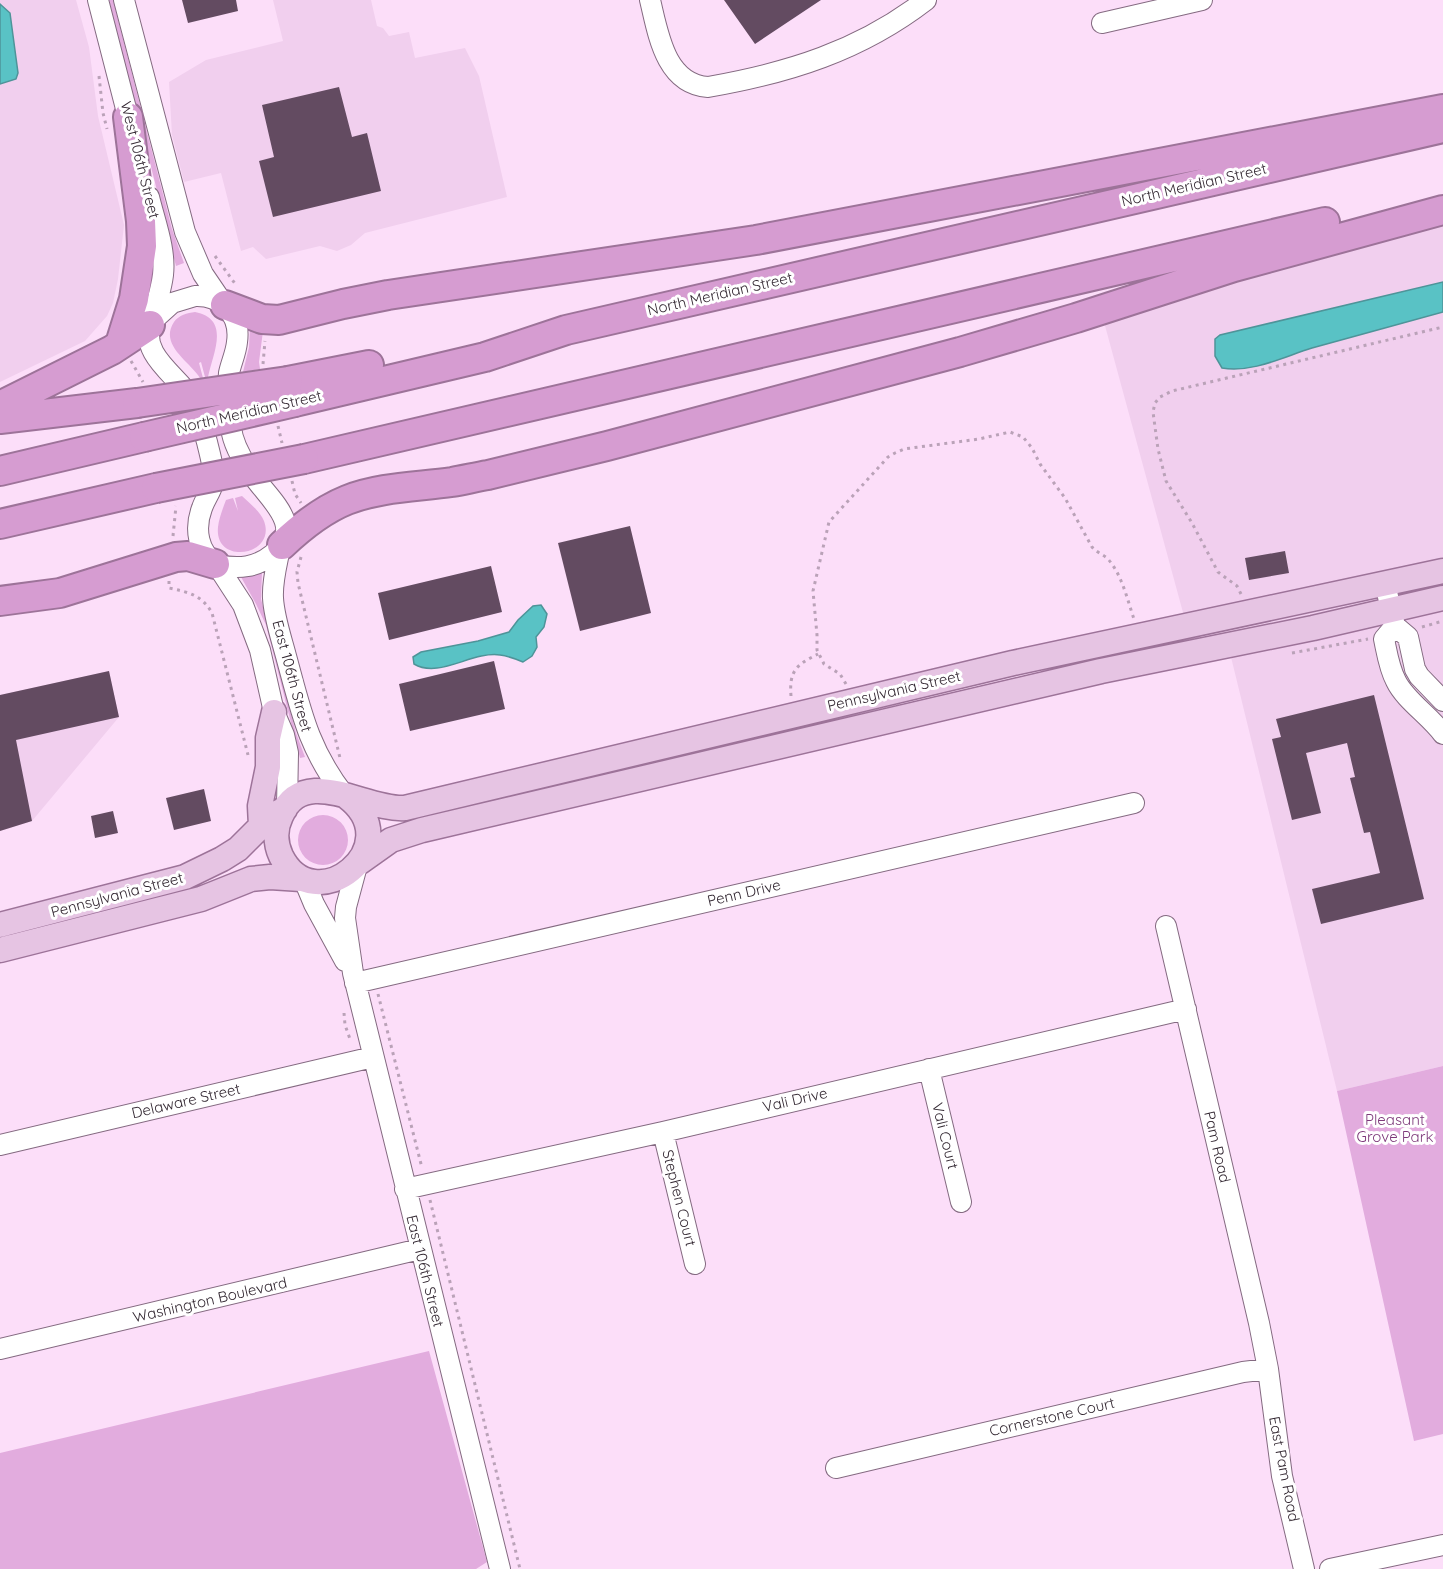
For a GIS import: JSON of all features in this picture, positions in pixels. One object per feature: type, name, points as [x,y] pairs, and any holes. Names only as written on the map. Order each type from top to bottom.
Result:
[{"type":"highway","points":[[228,298],[262,319],[286,319],[388,295],[693,251],[859,222],[1443,109]]},
{"type":"highway","points":[[120,344],[134,299],[142,246],[128,117]]},
{"type":"highway","name":"North Meridian Street","points":[[0,471],[144,437],[292,391],[485,357],[566,330],[1443,128]]},
{"type":"highway","points":[[0,524],[156,488],[304,459],[1443,195]]},
{"type":"highway","points":[[289,548],[319,515],[363,494],[398,487],[454,482],[488,475],[709,419],[960,352],[1076,318],[1234,267],[1443,210]]},
{"type":"highway","points":[[0,406],[100,357],[150,323]]},
{"type":"highway","points":[[0,418],[137,403],[292,391]]},
{"type":"highway","points":[[0,601],[60,593],[176,557],[189,556],[216,565]]},
{"type":"main road","name":"Pennsylvania Street","points":[[345,796],[387,808],[405,808],[1013,663],[1443,571]]},
{"type":"main road","name":"Pennsylvania Street","points":[[358,864],[385,843],[422,830],[1101,671],[1313,628],[1393,618],[1443,598]]},
{"type":"main road","points":[[261,826],[260,806],[268,767],[268,738],[274,712]]},
{"type":"main road","points":[[316,790],[331,791],[345,796],[359,808],[366,824],[368,841],[358,864],[344,877],[335,880],[302,879],[287,865],[278,846],[278,826],[286,807],[301,795],[316,790]]},
{"type":"main road","name":"Pennsylvania Street","points":[[0,925],[185,877],[238,849],[272,816],[286,807]]},
{"type":"main road","name":"Pennsylvania Street","points":[[0,950],[201,898],[255,878],[302,879]]},
{"type":"street","name":"West 106th Street","points":[[98,0],[162,254],[163,275],[150,323]]},
{"type":"street","name":"West 106th Street","points":[[124,0],[184,232],[203,274],[228,298],[234,319],[238,336],[228,393],[231,434],[246,466],[280,508],[289,548]]},
{"type":"street","points":[[650,0],[660,41],[671,64],[685,80],[708,87],[783,71],[816,61],[859,43],[888,27],[926,0]]},
{"type":"street","points":[[1102,23],[1202,0]]},
{"type":"street","points":[[150,323],[172,303],[188,297],[228,298]]},
{"type":"street","name":"East 106th Street","points":[[150,323],[150,343],[153,352],[193,400],[206,441],[213,482],[202,509],[198,532],[201,545],[243,605],[260,650],[274,712],[284,735],[288,753],[286,807]]},
{"type":"street","points":[[216,565],[237,569],[250,567],[289,548]]},
{"type":"street","name":"East 106th Street","points":[[289,548],[273,596],[279,627],[300,711],[312,744],[328,774],[345,796]]},
{"type":"street","points":[[1385,584],[1393,618],[1408,637],[1419,676],[1443,701]]},
{"type":"street","points":[[1393,618],[1384,639],[1395,680],[1443,734]]},
{"type":"street","name":"Penn Drive","points":[[354,978],[1134,802]]},
{"type":"street","name":"East 106th Street","points":[[358,864],[345,918],[354,978],[500,1569]]},
{"type":"street","name":"East 106th Street","points":[[302,879],[354,978]]},
{"type":"street","name":"Pam Road","points":[[1166,926],[1268,1369]]},
{"type":"street","name":"Vali Drive","points":[[405,1189],[663,1132],[1186,1010]]},
{"type":"street","name":"Delaware Street","points":[[0,1144],[373,1057]]},
{"type":"street","name":"Vali Court","points":[[929,1069],[962,1202]]},
{"type":"street","name":"Stephen Court","points":[[663,1132],[695,1264]]},
{"type":"street","name":"Washington Boulevard","points":[[0,1349],[420,1249]]},
{"type":"street","name":"Cornerstone Court","points":[[836,1468],[1243,1372],[1268,1369]]},
{"type":"street","name":"East Pam Road","points":[[1268,1369],[1282,1476],[1305,1569]]},
{"type":"street","points":[[1329,1569],[1442,1548]]},
{"type":"path","points":[[213,252],[228,298]]},
{"type":"path","points":[[1242,598],[1237,586],[1218,572],[1207,549],[1166,481],[1158,449],[1153,412],[1155,403],[1160,397],[1172,391],[1443,327]]},
{"type":"path","points":[[848,686],[840,674],[824,664],[818,654],[813,591],[829,522],[888,457],[904,449],[980,439],[1010,432],[1023,437],[1065,498],[1092,547],[1105,556],[1118,574],[1135,620]]},
{"type":"path","points":[[289,548],[298,563],[298,583],[342,764]]},
{"type":"path","points":[[169,581],[169,588],[196,596],[206,603],[212,613],[249,762]]},
{"type":"path","points":[[1423,627],[1443,621]]},
{"type":"path","points":[[791,699],[792,674],[806,660],[818,654]]},
{"type":"path","points":[[377,990],[520,1569]]},
{"type":"path","points":[[344,1008],[345,1025],[352,1046]]},
{"type":"shaded area","points":[[0,0],[76,0],[89,47],[98,116],[124,225],[118,279],[113,303],[107,316],[85,341],[0,382]]},
{"type":"shaded area","points":[[273,0],[371,0],[377,26],[383,28],[389,36],[409,32],[415,58],[465,48],[479,76],[507,197],[365,233],[351,245],[337,251],[320,246],[266,259],[253,247],[241,251],[221,173],[184,182],[172,135],[169,82],[206,60],[283,41]]},
{"type":"shaded area","points":[[0,4],[10,13],[18,73],[16,79],[0,84]]},
{"type":"shaded area","points":[[1443,224],[1443,1066],[1337,1091],[1231,657],[1197,664],[1104,322],[1289,264]]},
{"type":"shaded area","points":[[1443,282],[1443,312],[1256,366],[1222,368],[1215,356],[1215,339],[1220,335]]},
{"type":"shaded area","points":[[541,605],[547,614],[544,627],[536,637],[537,647],[532,656],[523,662],[506,656],[489,655],[445,667],[424,668],[414,664],[413,657],[421,652],[478,641],[509,632],[533,606]]},
{"type":"shaded area","points":[[109,671],[119,717],[32,821],[0,831],[0,695]]},
{"type":"green space","points":[[109,0],[113,0],[172,229],[184,263],[176,266]]},
{"type":"green space","points":[[195,312],[206,316],[213,322],[216,329],[216,348],[208,377],[205,377],[201,362],[199,363],[203,378],[200,378],[177,352],[170,338],[170,330],[174,322],[183,315]]},
{"type":"green space","points":[[250,328],[263,331],[260,369],[243,372],[249,347]]},
{"type":"green space","points":[[242,496],[262,517],[266,533],[262,542],[254,549],[244,552],[225,547],[219,539],[218,527],[226,500],[233,498],[238,511],[235,498]]},
{"type":"green space","points":[[262,572],[261,599],[296,733],[305,757],[300,758],[266,625],[241,577],[241,575]]},
{"type":"green space","points":[[318,815],[328,815],[341,822],[348,835],[348,845],[341,858],[328,865],[318,865],[309,861],[302,854],[298,845],[298,835],[302,826],[309,819]]},
{"type":"green space","name":"Pleasant Grove Park","points":[[1443,1066],[1443,1434],[1414,1441],[1337,1091]]},
{"type":"green space","points":[[429,1351],[487,1562],[476,1569],[0,1569],[0,1453]]},
{"type":"building","points":[[182,0],[236,0],[238,11],[188,23]]},
{"type":"building","points":[[724,0],[821,0],[755,44]]},
{"type":"building","points":[[339,87],[352,137],[367,133],[381,191],[273,217],[259,161],[274,157],[262,105]]},
{"type":"building","points":[[630,526],[651,613],[580,631],[558,543]]},
{"type":"building","points":[[1285,551],[1289,573],[1249,580],[1245,558]]},
{"type":"building","points":[[491,566],[502,612],[389,640],[378,593]]},
{"type":"building","points":[[494,661],[505,709],[410,731],[399,684]]},
{"type":"building","points":[[109,671],[119,717],[16,740],[32,821],[0,831],[0,695]]},
{"type":"building","points":[[1374,695],[1424,899],[1321,924],[1312,889],[1380,873],[1370,832],[1364,833],[1350,778],[1355,777],[1347,743],[1306,753],[1321,813],[1292,820],[1272,739],[1281,737],[1276,719]]},
{"type":"building","points":[[204,789],[211,821],[174,830],[166,798]]},
{"type":"building","points":[[113,811],[118,833],[95,838],[91,816]]}]
